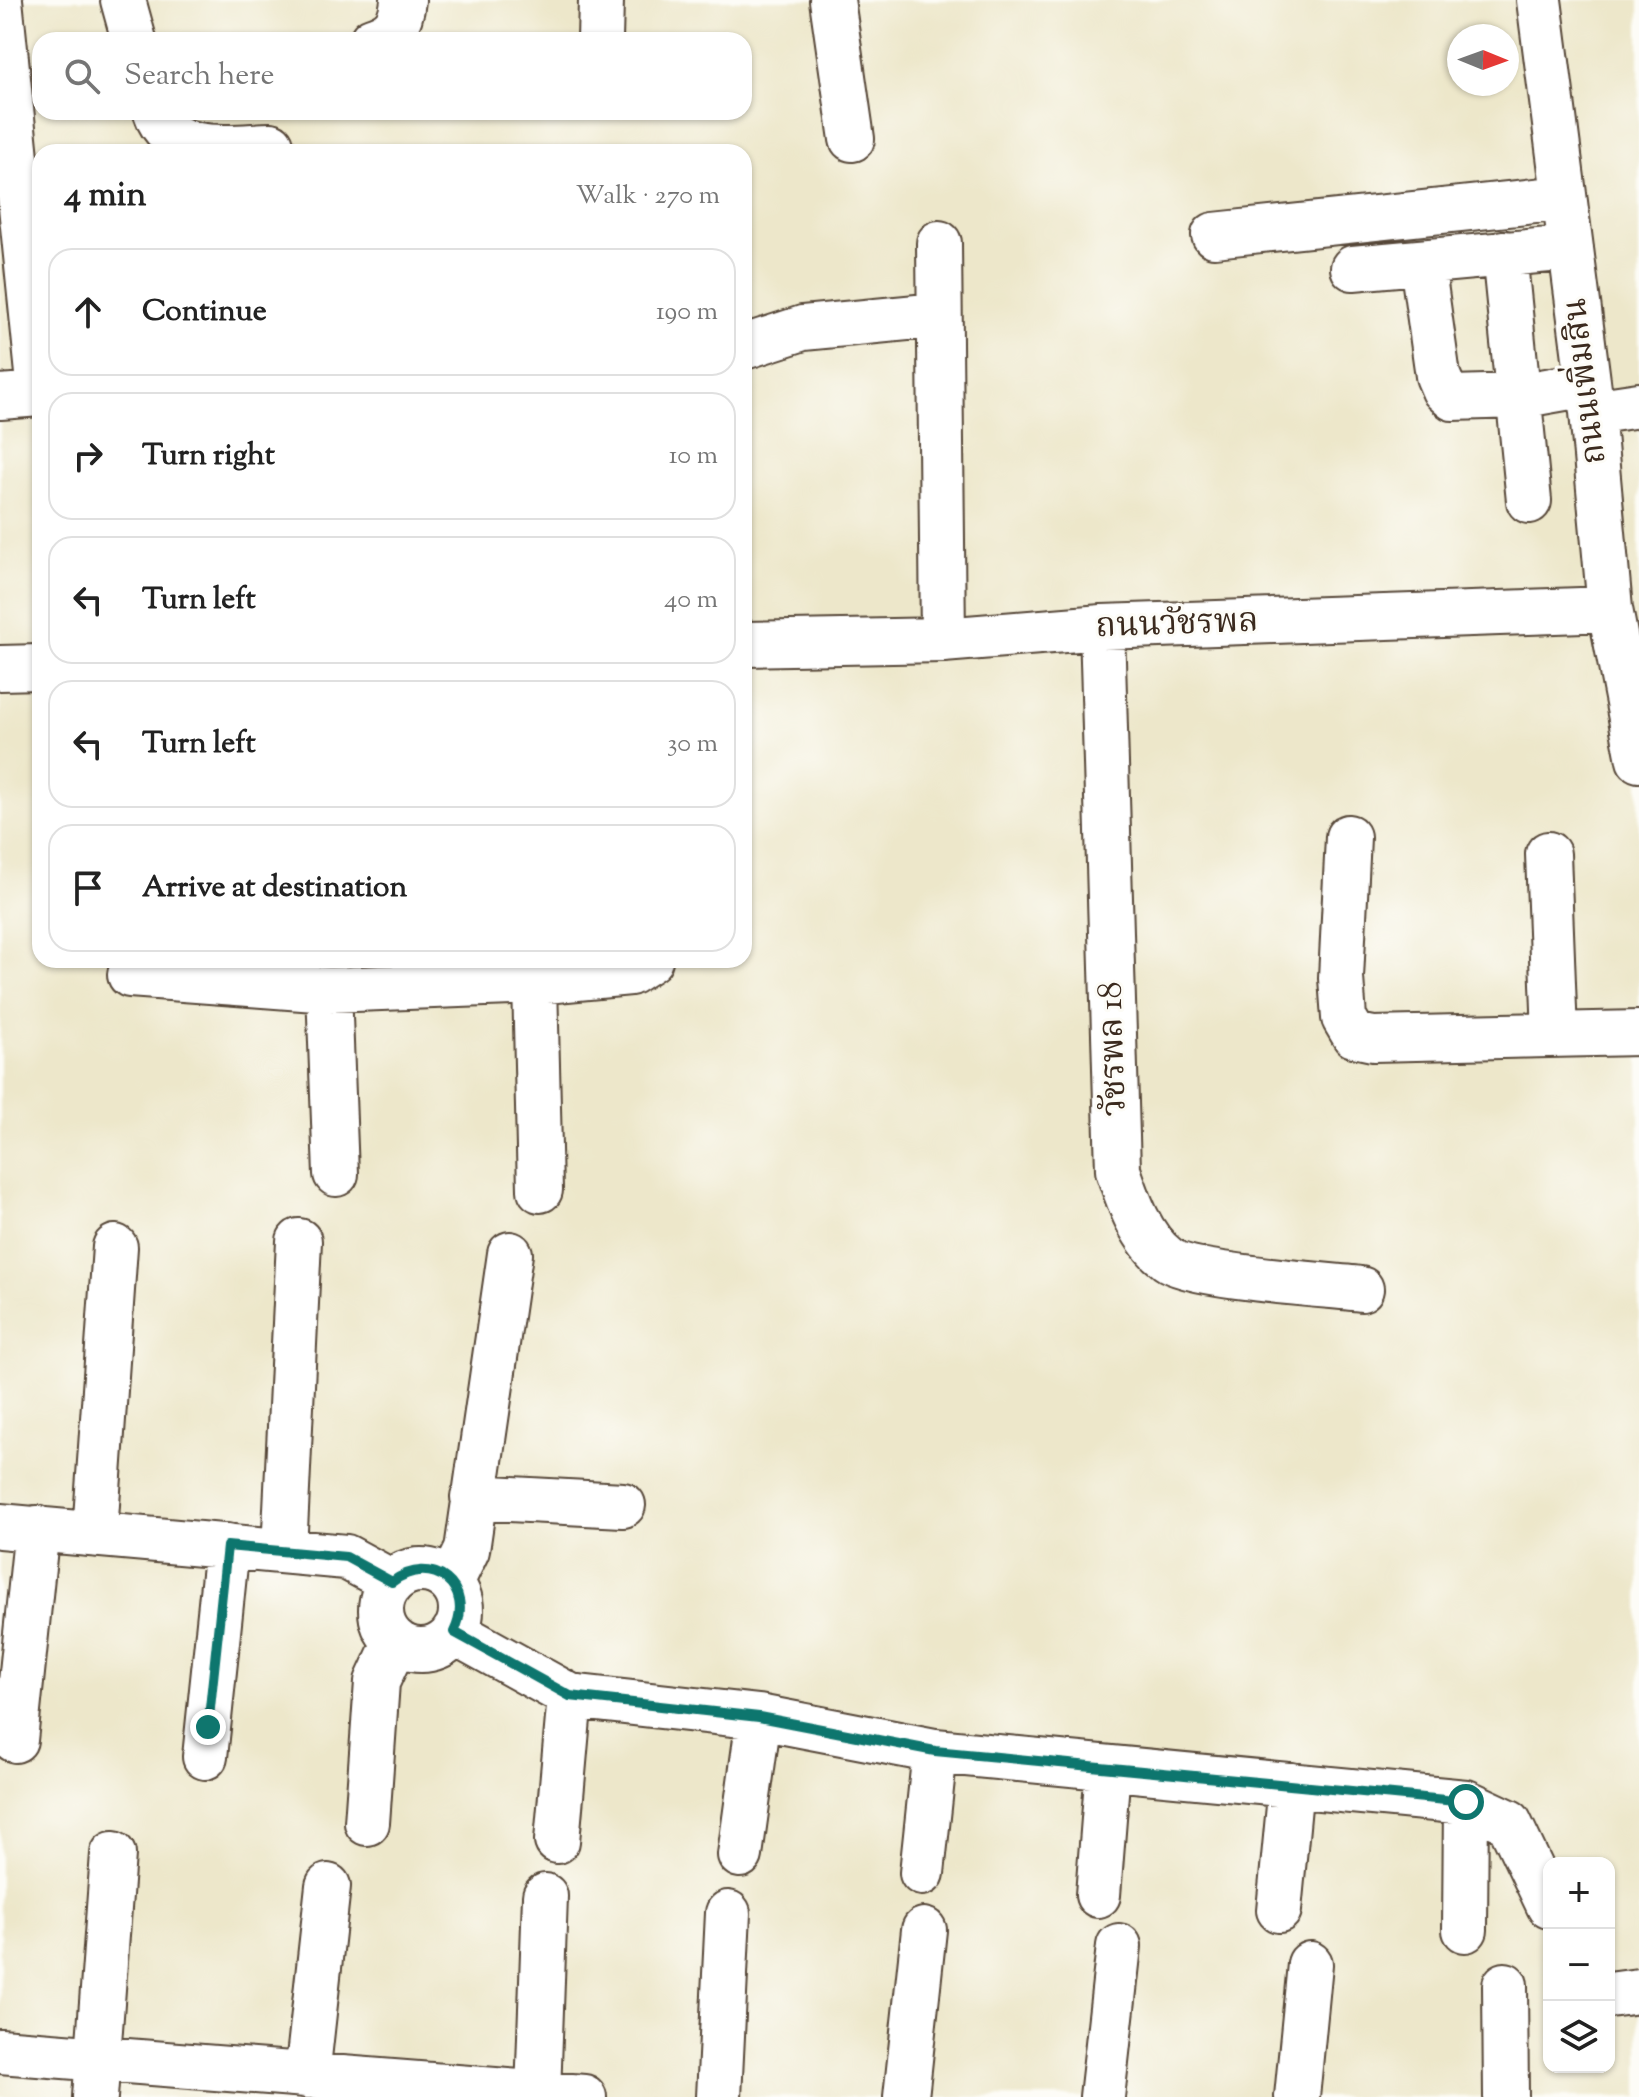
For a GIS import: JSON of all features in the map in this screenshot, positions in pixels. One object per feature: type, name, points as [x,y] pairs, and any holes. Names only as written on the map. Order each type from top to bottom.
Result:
[{"type":"street","points":[[0,0],[32,314]]},
{"type":"street","points":[[123,0],[132,32]]},
{"type":"street","points":[[391,32],[399,24],[403,0]]},
{"type":"street","points":[[600,32],[601,0]]},
{"type":"street","points":[[832,0],[852,139]]},
{"type":"street","name":"ถนนเพิ่มสิน","points":[[1539,0],[1589,398],[1610,609],[1630,679],[1639,760]]},
{"type":"street","points":[[158,120],[174,136],[194,144]]},
{"type":"street","points":[[1214,235],[1564,198]]},
{"type":"street","points":[[939,243],[943,640]]},
{"type":"street","points":[[1353,268],[1571,248]]},
{"type":"street","points":[[1504,253],[1529,501]]},
{"type":"street","points":[[1422,263],[1438,376],[1444,390],[1453,398],[1589,398],[1639,405]]},
{"type":"street","points":[[752,344],[803,328],[938,315]]},
{"type":"street","points":[[0,397],[32,394]]},
{"type":"street","name":"ถนนวัชรพล","points":[[752,644],[943,640],[1102,627],[1610,609]]},
{"type":"street","name":"วัชรพล 18","points":[[1102,627],[1117,1154],[1118,1170],[1127,1198],[1148,1237],[1169,1261],[1196,1270],[1361,1289]]},
{"type":"street","points":[[0,668],[32,667]]},
{"type":"street","points":[[1348,837],[1341,978],[1344,1018],[1354,1035],[1373,1039],[1639,1033]]},
{"type":"street","points":[[1548,854],[1555,1035]]},
{"type":"street","points":[[130,975],[329,990],[535,982],[630,973],[638,968]]},
{"type":"street","points":[[535,982],[540,1190]]},
{"type":"street","points":[[329,990],[336,1174]]},
{"type":"street","points":[[284,1551],[299,1241]]},
{"type":"street","points":[[95,1533],[115,1247]]},
{"type":"street","points":[[451,1583],[467,1550],[510,1254]]},
{"type":"street","points":[[473,1497],[623,1505]]},
{"type":"street","points":[[15,1740],[19,1527],[346,1557],[392,1582]]},
{"type":"street","points":[[205,1757],[227,1546]]},
{"type":"street","points":[[415,1570],[428,1570],[451,1583],[461,1608],[454,1632],[445,1642],[420,1650],[396,1641],[382,1619],[381,1606],[392,1582],[415,1570]]},
{"type":"street","points":[[454,1632],[570,1696],[759,1717],[935,1751],[1466,1802],[1509,1822],[1543,1893]]},
{"type":"street","points":[[367,1823],[377,1682],[396,1641]]},
{"type":"street","points":[[557,1841],[570,1696]]},
{"type":"street","points":[[740,1855],[759,1717]]},
{"type":"street","points":[[922,1873],[935,1751]]},
{"type":"street","points":[[1098,1895],[1108,1768]]},
{"type":"street","points":[[1279,1910],[1291,1785]]},
{"type":"street","points":[[1465,1930],[1466,1802]]},
{"type":"street","points":[[96,2078],[113,1854]]},
{"type":"street","points":[[307,2076],[328,1886]]},
{"type":"street","points":[[545,1896],[562,2096]]},
{"type":"street","points":[[719,2097],[728,1913]]},
{"type":"street","points":[[906,2097],[924,1930]]},
{"type":"street","points":[[1102,2097],[1119,1946]]},
{"type":"street","points":[[1297,2097],[1310,1964]]},
{"type":"street","points":[[1505,1985],[1506,2097]]},
{"type":"street","points":[[1615,1994],[1639,1991]]},
{"type":"street","points":[[0,2051],[96,2078],[307,2076],[354,2088],[584,2097]]},
{"type":"route","points":[[208,1727],[227,1546],[346,1557],[392,1582],[402,1574],[415,1570],[428,1570],[441,1575],[451,1583],[461,1608],[454,1632],[570,1696],[759,1717],[935,1751],[1466,1802]]}]
